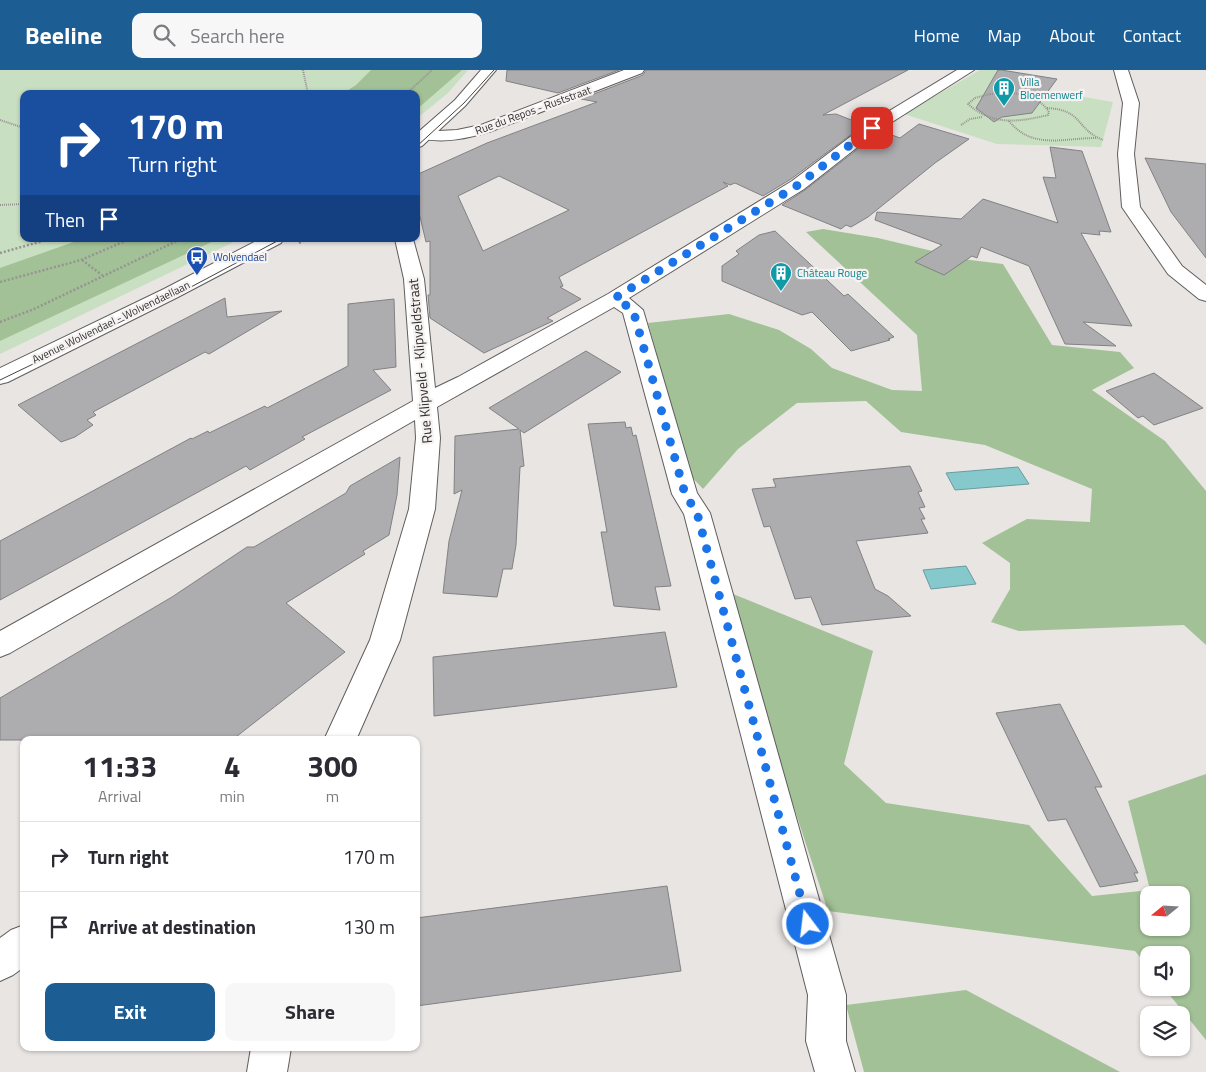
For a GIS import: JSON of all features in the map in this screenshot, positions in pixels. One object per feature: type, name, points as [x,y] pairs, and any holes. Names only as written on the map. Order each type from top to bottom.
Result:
[{"type":"street","points":[[421,139],[460,103],[489,70]]},
{"type":"street","name":"Rue du Repos - Ruststraat","points":[[421,139],[465,134],[487,128],[637,70]]},
{"type":"street","points":[[0,645],[425,404],[453,386],[466,382],[615,298],[798,185],[872,128],[967,70]]},
{"type":"street","points":[[1121,70],[1131,103],[1126,154],[1131,207],[1175,270],[1206,295]]},
{"type":"street","name":"Avenue Wolvendael - Wolvendaellaan","points":[[0,376],[171,293],[268,242]]},
{"type":"street","name":"Rue Klipveld - Klipveldstraat","points":[[342,736],[385,640],[422,509],[428,438],[414,279],[405,242]]},
{"type":"street","points":[[615,298],[633,310],[685,494],[697,513],[827,996],[826,1041],[835,1072]]},
{"type":"street","points":[[0,962],[20,946]]},
{"type":"street","points":[[267,1072],[270,1051]]},
{"type":"path","points":[[303,70],[307,90]]},
{"type":"path","points":[[410,90],[432,70]]},
{"type":"path","points":[[982,117],[970,106],[969,102],[978,96],[990,94],[1030,97],[1047,108],[1062,109],[1073,113],[1088,134],[1102,140]]},
{"type":"path","points":[[961,125],[973,118],[982,117],[1008,121],[1048,115],[1047,108]]},
{"type":"path","points":[[1014,115],[1021,120]]},
{"type":"path","points":[[0,120],[20,127]]},
{"type":"path","points":[[1008,121],[1015,131],[1029,138],[1064,141],[1096,138]]},
{"type":"path","points":[[0,205],[20,204]]},
{"type":"path","points":[[0,254],[40,242]]},
{"type":"path","points":[[0,282],[81,260],[123,242]]},
{"type":"path","points":[[0,322],[34,309],[174,242]]},
{"type":"path","points":[[81,260],[102,275]]},
{"type":"green space","points":[[0,70],[468,70],[448,93],[420,116],[420,90],[20,90],[20,242],[234,242],[0,354]]},
{"type":"green space","points":[[371,70],[462,70],[420,107],[420,90],[348,90]]},
{"type":"green space","points":[[980,70],[1005,70],[1045,77],[1043,90],[1113,102],[1101,147],[997,144],[904,114]]},
{"type":"green space","points":[[823,229],[878,238],[970,260],[1003,264],[1052,345],[1120,352],[1134,368],[1092,390],[1165,441],[1206,491],[1206,645],[1184,625],[1019,631],[991,622],[1010,589],[1010,563],[982,543],[1027,519],[1090,522],[1092,489],[985,445],[901,432],[866,401],[797,403],[738,449],[703,489],[690,475],[648,323],[729,314],[779,330],[811,349],[832,368],[892,390],[922,391],[917,335],[806,232]]},
{"type":"green space","points":[[74,242],[212,242],[0,341],[0,268]]},
{"type":"green space","points":[[733,594],[873,651],[844,764],[886,803],[1029,825],[1092,896],[1140,891],[1140,936],[1190,936],[1190,886],[1149,886],[1128,801],[1206,774],[1206,1040],[1190,1020],[1190,1006],[1179,1006],[1170,996],[1190,996],[1190,946],[1140,946],[1140,957],[1135,951],[828,911],[781,768]]},
{"type":"green space","points":[[966,990],[1120,1072],[864,1072],[846,1005]]},
{"type":"water","points":[[1018,467],[1029,484],[955,490],[946,473]]},
{"type":"water","points":[[966,566],[976,584],[931,589],[923,570]]},
{"type":"building","points":[[507,70],[619,70],[558,93],[506,81]]},
{"type":"building","points":[[646,70],[908,70],[823,115],[836,114],[864,125],[791,179],[763,196],[735,183],[730,185],[723,182],[728,186],[559,277],[563,286],[560,287],[581,299],[547,318],[553,321],[484,353],[430,318],[428,295],[430,295],[430,241],[426,242],[420,217],[420,173],[487,143],[597,102],[581,99],[643,75]],"holes":[[[499,176],[569,210],[483,251],[458,196]]]},
{"type":"building","points":[[998,70],[1057,79],[1032,113],[1002,117],[994,122],[976,108]]},
{"type":"building","points":[[919,124],[969,139],[935,163],[868,217],[851,227],[846,225],[841,229],[782,205],[805,190],[881,131],[900,138]]},
{"type":"building","points":[[1050,147],[1082,151],[1111,232],[1099,231],[1100,235],[1081,233],[1132,326],[1083,322],[1116,346],[1065,344],[1029,266],[981,247],[977,258],[972,256],[944,275],[915,262],[942,245],[875,220],[877,212],[961,219],[983,199],[1058,223],[1043,177],[1056,178]]},
{"type":"building","points":[[1145,158],[1206,164],[1206,258],[1171,212]]},
{"type":"building","points":[[775,231],[844,296],[848,294],[894,337],[888,339],[890,340],[851,351],[812,312],[802,315],[722,281],[722,266],[739,254],[736,251],[759,235]]},
{"type":"building","points":[[225,298],[227,317],[282,311],[209,354],[205,352],[93,412],[96,415],[87,420],[93,425],[75,437],[61,442],[18,405]]},
{"type":"building","points":[[394,299],[396,367],[373,370],[391,390],[302,437],[305,439],[250,470],[246,466],[0,600],[0,541],[191,438],[208,431],[209,433],[265,406],[267,408],[348,366],[348,304]]},
{"type":"building","points":[[586,351],[621,372],[524,433],[520,430],[524,466],[520,467],[516,545],[512,569],[503,569],[497,597],[443,593],[449,541],[462,490],[454,494],[455,436],[519,429],[489,408]]},
{"type":"building","points":[[1154,373],[1203,408],[1154,425],[1143,416],[1138,418],[1106,391]]},
{"type":"building","points":[[625,422],[626,428],[631,427],[633,436],[636,435],[671,586],[655,587],[660,610],[614,606],[601,532],[607,532],[588,424]]},
{"type":"building","points":[[400,457],[397,495],[389,535],[363,551],[365,554],[286,603],[345,652],[237,736],[20,736],[20,740],[0,740],[0,698],[172,597],[247,547],[254,547],[346,493],[350,486]]},
{"type":"building","points":[[910,466],[922,491],[918,492],[925,507],[919,508],[925,519],[921,519],[928,533],[856,541],[875,589],[888,596],[911,616],[822,625],[811,597],[795,599],[770,526],[764,527],[752,489],[776,487],[773,479]]},
{"type":"building","points":[[665,632],[677,687],[434,716],[433,657]]},
{"type":"building","points":[[1060,704],[1102,787],[1095,787],[1138,873],[1134,873],[1138,881],[1100,887],[1066,819],[1048,821],[996,713]]},
{"type":"building","points":[[667,886],[681,971],[420,1005],[420,917]]},
{"type":"tram line","points":[[420,143],[464,103],[494,70]]},
{"type":"tram line","points":[[0,380],[176,295],[275,242]]},
{"type":"place","name":"Villa Bloemenwerf","points":[[1004,107]]},
{"type":"place","name":"Wolvendael","points":[[197,276]]},
{"type":"place","name":"Château Rouge","points":[[781,292]]},
{"type":"route","points":[[808,924],[697,513],[685,494],[633,310],[615,298],[798,185],[872,128]]}]
